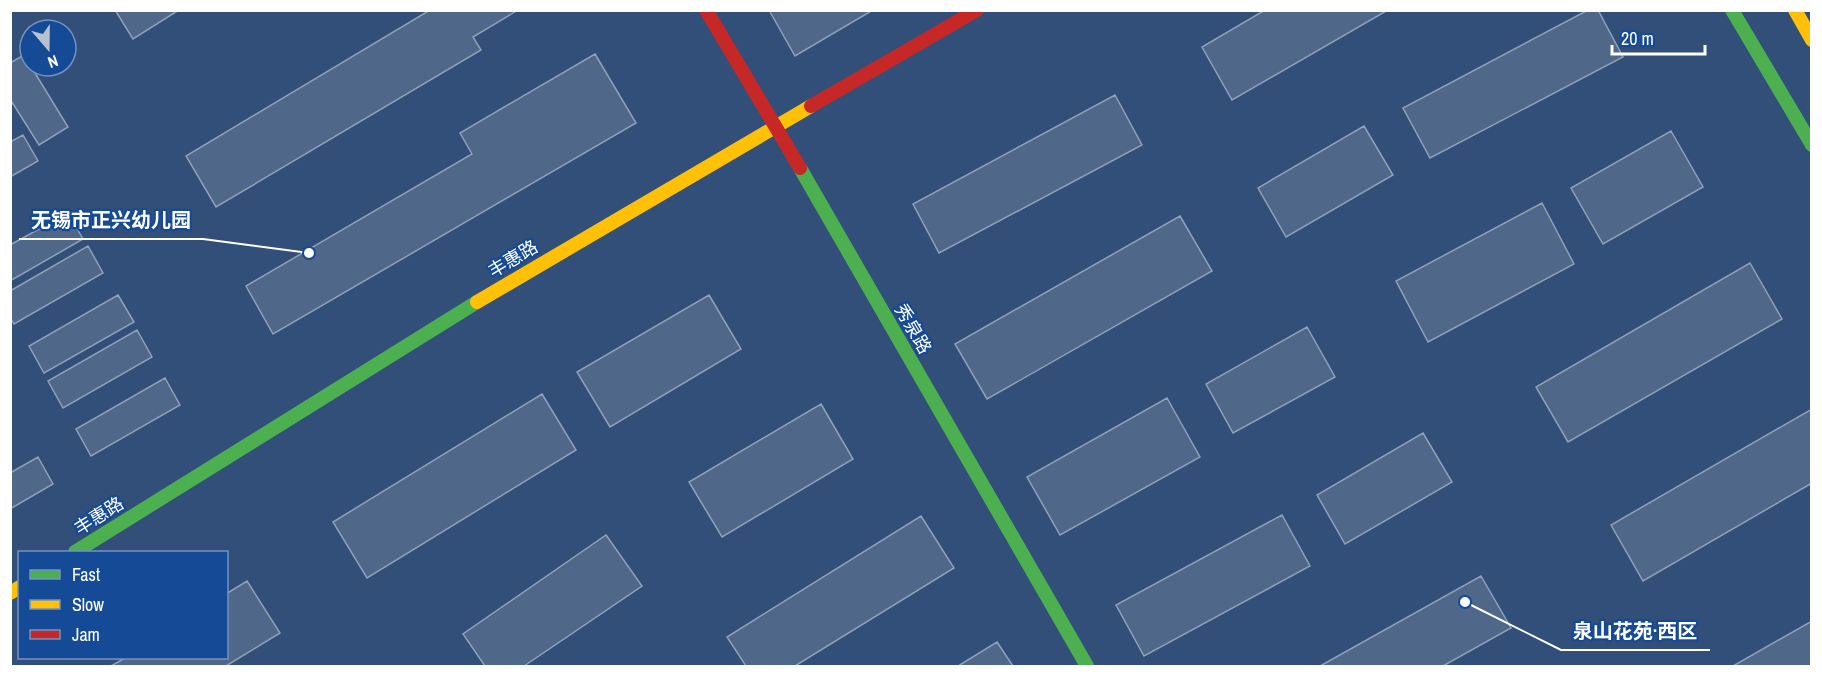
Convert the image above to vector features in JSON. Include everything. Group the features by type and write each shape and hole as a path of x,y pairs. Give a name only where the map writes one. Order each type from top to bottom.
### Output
{"street":[{"name":"秀泉路","path":"706,10 1087,666"},
{"name":"丰惠路","path":"77,551 508,282 977,10"},
{"path":"1732,10 1812,145"},
{"path":"1795,10 1812,40"}],"building":[{"path":"115,10 179,10 133,39"},
{"path":"430,10 518,10 473,37 481,50 216,207 186,156"},
{"path":"769,10 873,10 795,56"},
{"path":"1265,10 1388,10 1232,100 1202,47"},
{"path":"1588,10 1598,10 1623,57 1430,158 1403,108"},
{"path":"595,54 636,123 273,334 246,286 472,154 460,133"},
{"path":"18,58 18,78 38,78 68,127 39,145 10,99 10,63"},
{"path":"1115,95 1142,145 939,253 913,204"},
{"path":"1364,126 1393,175 1286,237 1258,188"},
{"path":"1671,131 1703,187 1603,244 1571,188"},
{"path":"23,135 38,161 10,177 10,142"},
{"path":"1542,203 1574,264 1428,342 1396,281"},
{"path":"68,213 83,239 10,281 10,245"},
{"path":"1180,216 1212,271 987,399 955,344"},
{"path":"88,246 103,273 14,324 10,317 10,291"},
{"path":"1750,263 1782,319 1568,442 1536,387"},
{"path":"118,295 134,322 44,373 29,346"},
{"path":"709,295 741,349 610,427 577,372"},
{"path":"1307,327 1335,377 1233,433 1206,384"},
{"path":"137,330 152,357 63,408 48,381"},
{"path":"165,378 180,405 91,456 76,429"},
{"path":"542,394 576,450 367,578 333,522"},
{"path":"1167,398 1200,457 1060,535 1027,477"},
{"path":"821,404 853,459 722,537 689,482"},
{"path":"1812,409 1812,483 1643,581 1611,525"},
{"path":"1423,433 1452,482 1345,544 1317,495"},
{"path":"38,457 53,484 10,509 10,473"},
{"path":"1282,515 1310,566 1144,656 1116,605"},
{"path":"921,516 954,568 795,666 746,666 727,637"},
{"path":"606,535 642,586 524,666 485,666 463,634"},
{"path":"1481,576 1511,628 1443,666 1320,666"},
{"path":"247,581 280,633 226,666 111,666 123,659 228,659 228,593"},
{"path":"1812,621 1812,666 1733,666"},
{"path":"997,642 1013,666 958,666"}],"traffic: fast":[{"path":"1732,10 1812,145"},
{"path":"800,168 1087,666"},
{"path":"77,551 477,302"}],"traffic: slow":[{"path":"1795,10 1812,40"},
{"path":"477,302 811,106"},
{"path":"10,593 18,588"}],"traffic: jam":[{"path":"706,10 800,168"},
{"path":"811,106 977,10"}],"place":[{"name":"无锡市正兴幼儿园","path":"309,253"},
{"name":"泉山花苑·西区","path":"1465,602"}]}
